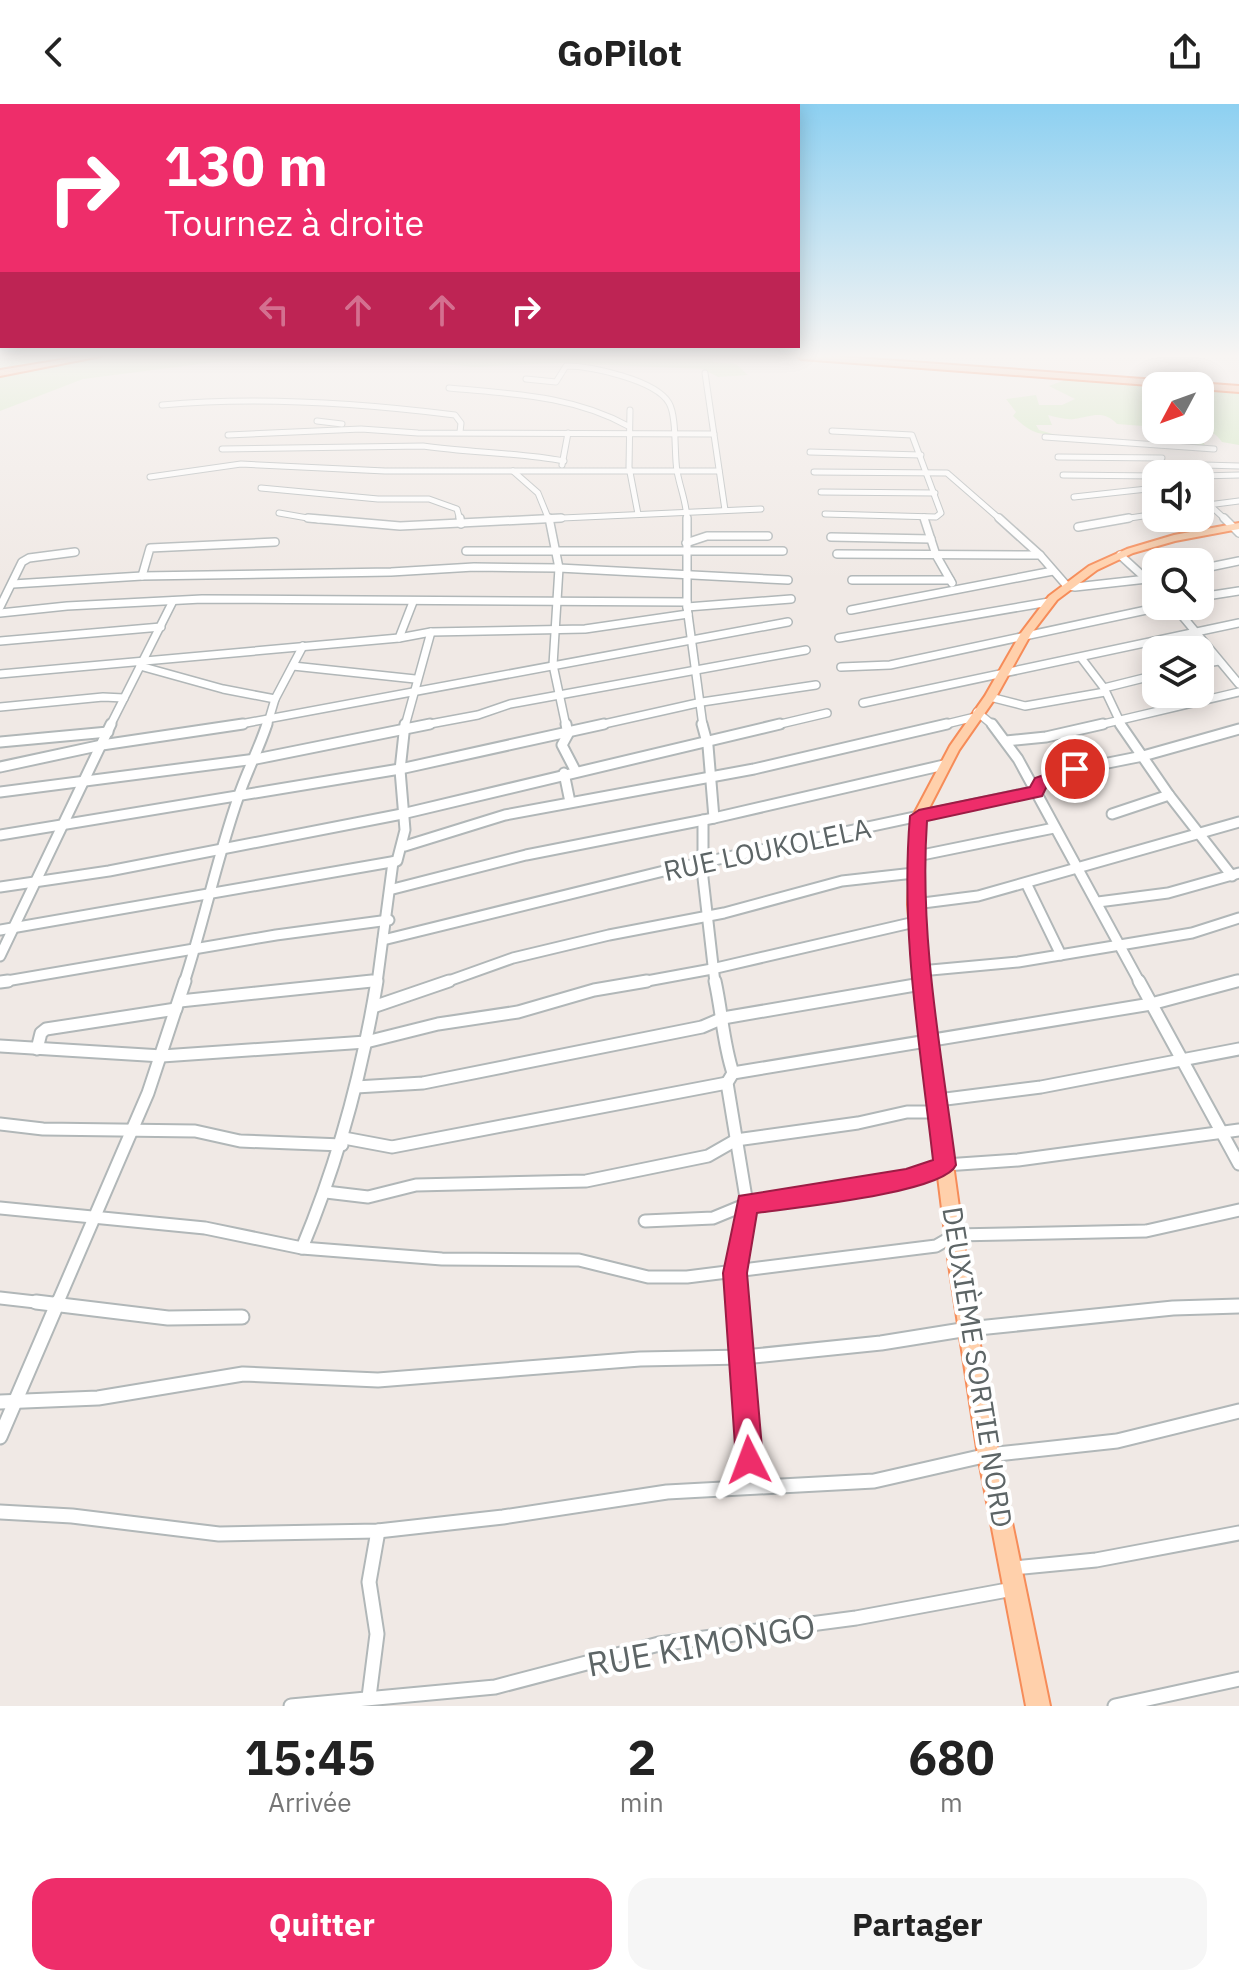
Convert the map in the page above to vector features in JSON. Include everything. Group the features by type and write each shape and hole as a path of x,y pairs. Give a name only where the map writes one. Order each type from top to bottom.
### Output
{"main road":[{"name":"DEUXIÈME SORTIE NORD","path":"1038,1706 1013,1568 988,1455 945,1165 915,922 914,873 919,816 944,765 990,697 1026,633 1049,602 1067,586 1120,555 1155,542 1237,528"}],"street":[{"path":"228,435 322,431"},
{"path":"419,431 613,431"},
{"path":"628,431 638,514"},
{"path":"637,431 714,434"},
{"path":"673,431 677,472 687,513 685,546 690,640 702,702 703,728 709,738 709,819 702,863 712,969 723,1018 736,1140 747,1204 735,1273 744,1357 751,1486"},
{"path":"714,431 725,510"},
{"path":"825,514 936,517 941,513 915,438 907,434 832,431"},
{"path":"559,471 564,461 568,433"},
{"path":"1045,437 1214,449"},
{"path":"222,449 423,446 455,451 529,454 564,461"},
{"path":"1149,446 1164,460"},
{"path":"810,452 921,455"},
{"path":"1058,457 1162,458"},
{"path":"150,477 241,464 385,471 719,471"},
{"path":"1214,465 1239,466"},
{"path":"513,471 538,493 557,550 559,568 553,665 568,734 562,745 575,770"},
{"path":"814,472 927,472 952,476 1040,555 1067,586 1083,588 1142,580"},
{"path":"1063,475 1142,476"},
{"path":"1214,476 1239,475"},
{"path":"261,488 302,488 383,499 436,500 457,509 461,524"},
{"path":"1074,497 1142,490"},
{"path":"821,492 935,493"},
{"path":"1214,504 1239,501"},
{"path":"279,513 375,526 761,509"},
{"path":"1214,509 1237,528"},
{"path":"1078,527 1142,516"},
{"path":"924,517 936,555 958,590"},
{"path":"685,546 707,536 768,536"},
{"path":"831,537 931,539"},
{"path":"142,576 150,548 275,542"},
{"path":"466,551 685,546 783,551"},
{"path":"0,607 22,562 29,558 75,552"},
{"path":"837,554 1040,555"},
{"path":"1120,555 1142,572"},
{"path":"1214,566 1239,561"},
{"path":"13,584 142,576 559,568 788,580"},
{"path":"851,610 1053,571"},
{"path":"852,580 950,580"},
{"path":"1214,595 1239,591"},
{"path":"0,613 50,607 312,597 687,608 791,599"},
{"path":"0,956 60,826 173,601"},
{"path":"399,638 413,602"},
{"path":"839,638 1049,602"},
{"path":"0,674 399,638 431,632 610,626 687,608"},
{"path":"841,667 890,665 1026,633 1142,610"},
{"path":"1185,620 1239,684"},
{"path":"0,767 102,745 267,720 788,622"},
{"path":"863,703 1082,659 1239,623"},
{"path":"0,641 161,627"},
{"path":"0,930 393,862 400,857 405,846 400,769 404,729 415,679 431,632"},
{"path":"0,1437 162,1056 226,849 238,797 256,759 275,699 303,646"},
{"path":"0,792 256,759 478,715 510,704 806,650"},
{"path":"1082,659 1105,690 1118,720 1169,795 1197,834 1236,874 1168,893 1098,902"},
{"path":"1214,662 1219,661"},
{"path":"141,663 223,689 275,699"},
{"path":"293,666 415,679"},
{"path":"990,697 1025,706 1142,679"},
{"path":"0,835 400,769 702,702 816,685"},
{"path":"1006,741 1046,737 1239,692"},
{"path":"0,707 103,697 124,698"},
{"path":"0,887 226,849 402,814 709,738 767,729 827,713"},
{"path":"405,846 505,815 708,777 976,715 990,721 1006,741 1036,791 1239,1164"},
{"name":"RUE LOUKOLELA","path":"383,940 471,922 530,903 702,863 1036,791 1041,782 1068,771 1143,756 1239,729"},
{"path":"0,742 108,732"},
{"path":"393,889 526,855 709,819 944,765"},
{"path":"564,773 570,802"},
{"path":"1112,814 1169,795"},
{"path":"915,904 978,896 1239,822"},
{"path":"917,856 1054,828"},
{"path":"302,1248 343,1142 356,1087 389,920 393,862"},
{"path":"373,1007 513,958 708,916 842,881 914,873"},
{"path":"1026,883 1061,955"},
{"path":"356,1087 405,1087 437,1081 462,1073 702,1027 723,1018 920,978 1117,943 1210,931 1239,918"},
{"path":"0,982 196,948 389,920"},
{"path":"0,1046 162,1056 366,1042 438,1024 518,1012 594,990 712,969 915,922"},
{"path":"37,1049 41,1033 46,1029 178,1005 377,980"},
{"path":"0,1124 43,1129 133,1127 195,1131 240,1141 343,1142 392,1147 730,1078 1151,1004 1239,980"},
{"path":"326,1192 368,1197 416,1185 586,1181 708,1156 736,1140 858,1123 895,1113 1239,1049"},
{"path":"645,1221 713,1218 747,1204 906,1179 933,1172 945,1165 1018,1160 1239,1130"},
{"path":"0,1208 205,1228 302,1248 442,1259 579,1260 612,1271 648,1277 735,1273 936,1246 955,1235 1146,1231 1239,1210"},
{"path":"0,1298 168,1318 242,1317"},
{"path":"0,1402 98,1398 243,1374 378,1380 640,1359 744,1357 881,1343 968,1329 1173,1308 1239,1306"},
{"path":"0,1512 72,1516 219,1534 378,1531 503,1517 667,1492 874,1481 988,1455 1117,1441 1239,1411"},
{"path":"369,1697 377,1634 369,1582 378,1531"},
{"path":"1013,1568 1096,1560 1239,1533"},
{"name":"RUE KIMONGO","path":"291,1706 495,1687 525,1682 659,1644 856,1618 1016,1589"},
{"path":"1115,1706 1239,1679"}],"green space":[{"path":"1032,431 1056,435 1049,435"},
{"path":"1214,431 1239,431 1239,445 1222,442"}],"route":[{"path":"749,1460 744,1357 735,1273 747,1204 839,1187 906,1179 933,1172 945,1165 915,922 914,873 919,816 1036,791 1041,782 1075,769"}]}
